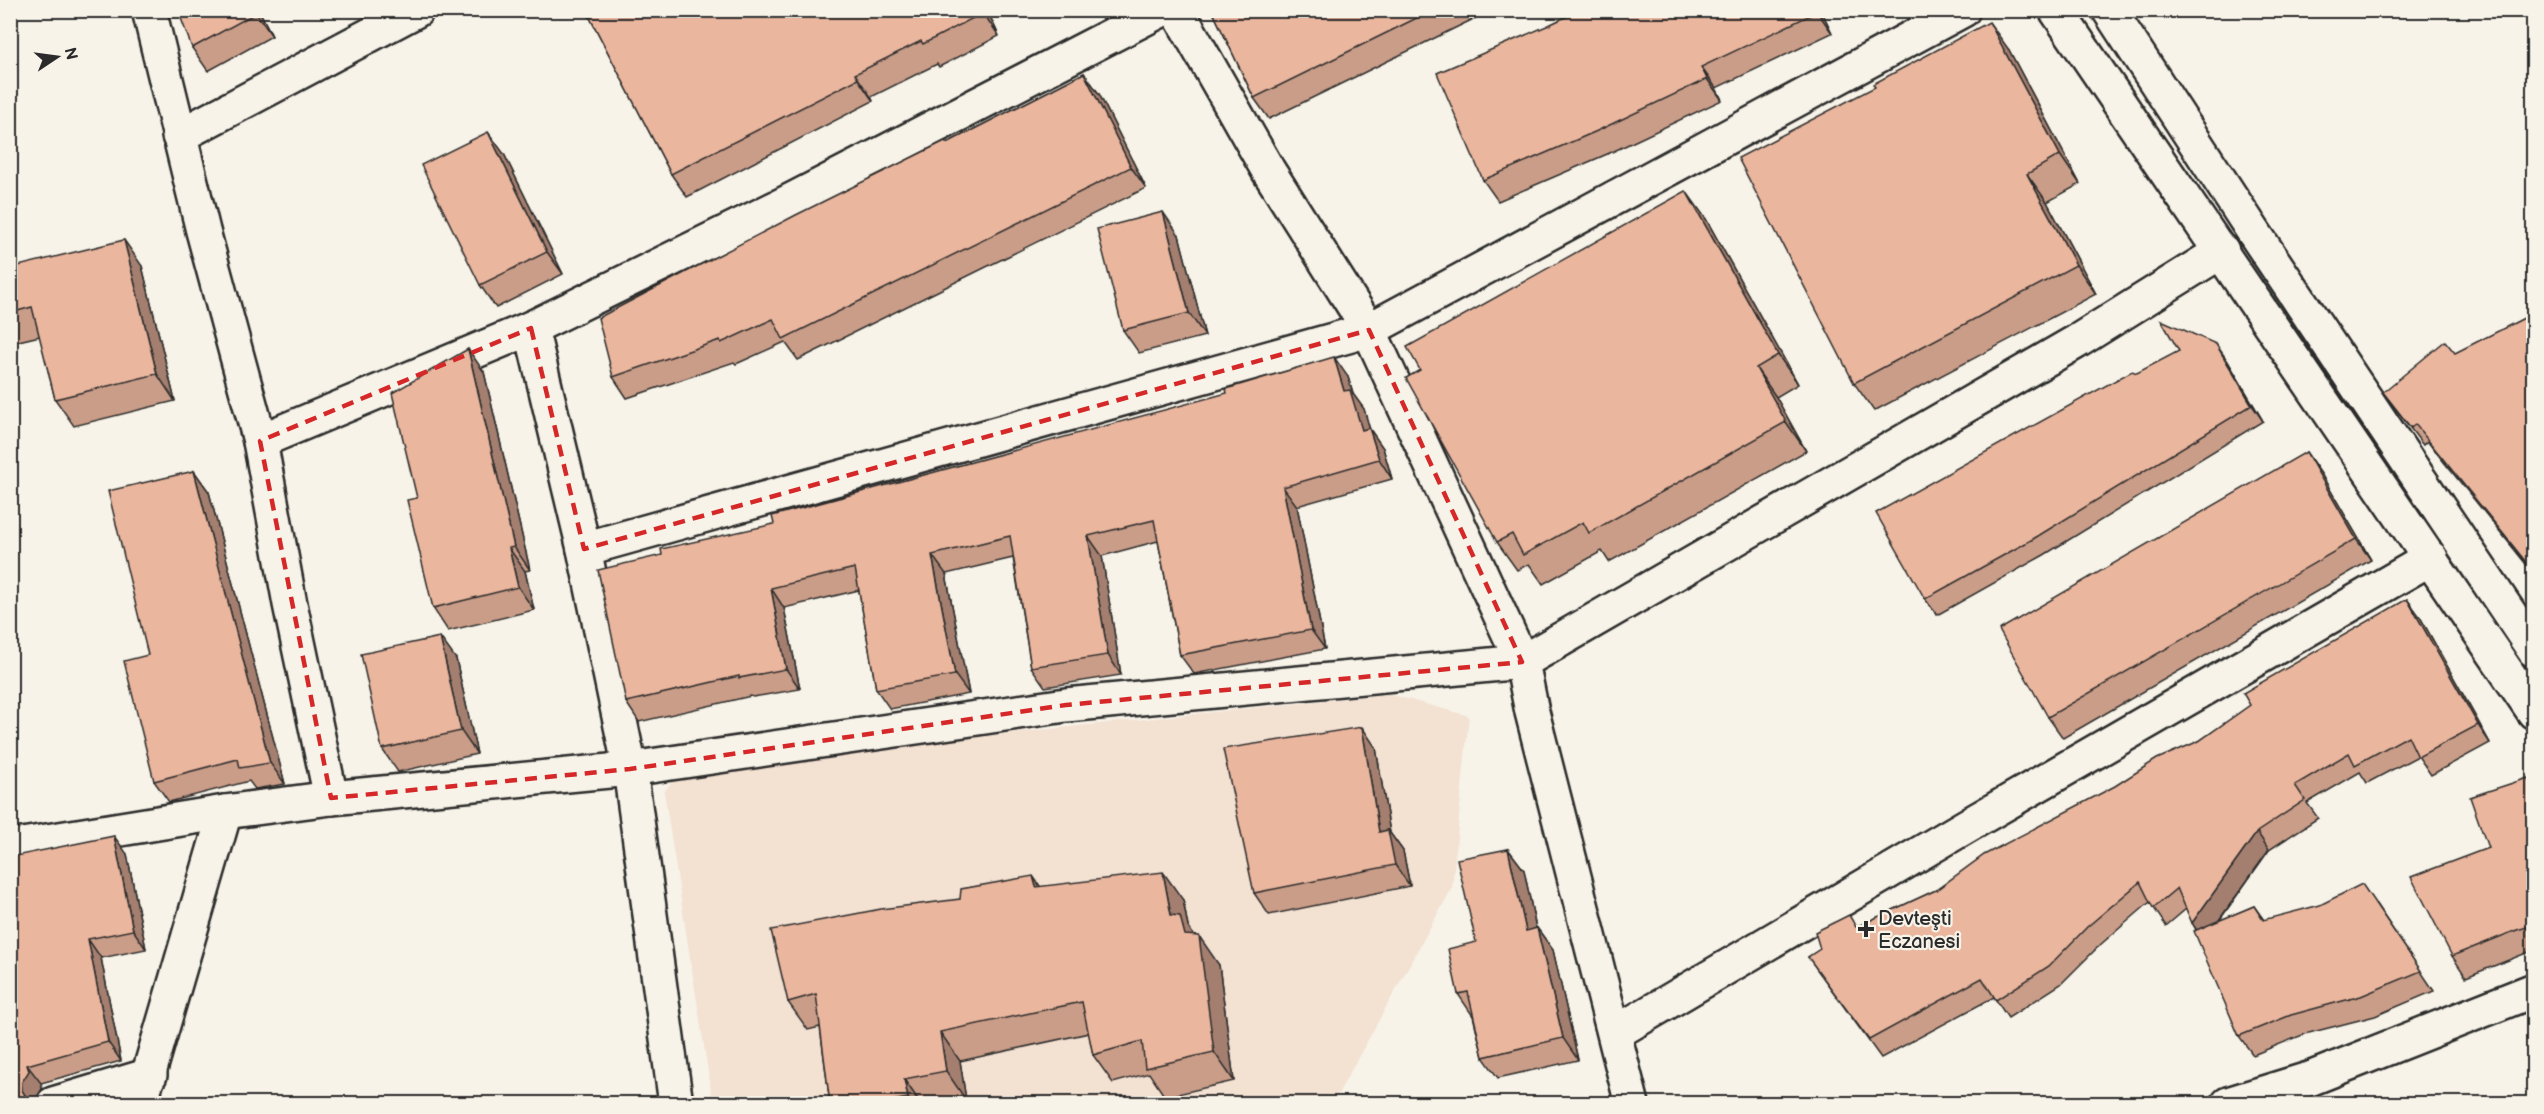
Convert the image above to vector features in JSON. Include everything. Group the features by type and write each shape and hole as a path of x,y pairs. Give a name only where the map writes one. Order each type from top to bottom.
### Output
{"street":[{"path":"149,10 260,441 290,604 331,798"},
{"path":"180,136 417,10"},
{"path":"260,441 531,328 794,199 1161,10"},
{"path":"1177,10 1268,170 1368,330 1522,663 1532,712 1632,1104"},
{"path":"584,549 1368,330 1963,10"},
{"path":"2056,10 2534,712"},
{"path":"2109,10 2253,231 2534,651"},
{"path":"10,848 225,812 331,798 630,769 1066,705 1522,663 2076,342 2222,251"},
{"path":"531,328 584,549 630,769 676,1104"},
{"path":"1615,1033 1980,818 2431,558"},
{"path":"53,1104 145,1089 225,812"},
{"path":"2228,1104 2313,1078 2534,990"}],"highlighted area":[{"path":"531,328 584,549 1369,330 1522,662 1066,705 630,769 331,798 260,441"}],"shaded area":[{"path":"1389,694 1469,716 1452,888 1333,1103 713,1103 664,792 683,767"}],"building":[{"path":"178,10 254,10 256,13 192,48"},
{"path":"586,10 982,10 983,13 923,44 921,41 855,74 858,79 671,174"},
{"path":"1212,10 1433,10 1254,98"},
{"path":"1580,10 1816,10 1817,12 1701,67 1707,79 1597,131 1483,180 1437,73"},
{"path":"1989,22 2060,155 2027,174 2076,265 1854,383 1738,158 1875,87 1873,84"},
{"path":"1084,73 1131,167 783,339 773,319 721,343 720,340 613,377 598,318 796,215 945,141 947,143"},
{"path":"488,132 547,252 480,285 421,165"},
{"path":"1686,191 1778,355 1756,368 1786,422 1589,533 1583,522 1523,555 1512,534 1497,542 1406,378 1420,370 1407,347"},
{"path":"1163,212 1189,313 1123,330 1097,229"},
{"path":"124,240 157,374 55,399 32,307 10,313 10,268"},
{"path":"2534,313 2534,572 2415,424 2411,428 2383,392 2445,341 2455,353"},
{"path":"2161,320 2216,344 2252,405 2033,539 1925,599 1876,513 2132,371 2137,373 2179,351"},
{"path":"468,349 514,547 509,548 518,587 433,608 407,500 417,498 392,393"},
{"path":"1334,357 1344,391 1350,390 1362,430 1369,428 1379,459 1283,487 1311,630 1180,655 1154,520 1088,536 1108,655 1031,667 1010,536 932,555 955,675 876,689 855,568 771,588 786,669 739,678 739,676 626,702 598,570 662,555 661,549 774,524 772,516 1227,393 1226,389"},
{"path":"2306,452 2356,539 2048,717 1999,630"},
{"path":"194,471 270,763 240,768 238,759 154,781 124,661 148,655 108,491"},
{"path":"2407,599 2478,725 2418,757 2408,736 2355,765 2349,753 2295,785 2305,800 2257,832 2192,923 2177,888 2153,908 2140,882 2087,927 2049,966 1996,1000 1982,978 1869,1040 1808,957 1820,949 1815,932 1849,915 1856,927 1936,890 1984,855 2115,786 2157,759 2199,741 2250,705 2243,693"},
{"path":"440,637 461,731 382,749 361,654"},
{"path":"1362,727 1379,832 1388,830 1395,865 1254,893 1223,749"},
{"path":"2528,778 2534,792 2534,925 2452,956 2411,877 2488,848 2470,797"},
{"path":"114,836 133,930 88,939 108,1042 27,1065 29,1071 22,1082 22,1090 27,1099 38,1104 10,1104 10,857"},
{"path":"1508,849 1526,931 1537,928 1563,1038 1483,1057 1468,992 1458,994 1448,949 1476,942 1457,859"},
{"path":"1163,872 1171,915 1180,916 1185,935 1199,936 1214,1052 1145,1068 1142,1041 1093,1055 1082,1002 940,1032 946,1071 904,1079 908,1098 875,1104 830,1104 816,994 788,1002 771,930 881,909 960,899 961,889 1033,876 1036,887"},
{"path":"2362,884 2421,971 2361,996 2291,1015 2239,1036 2194,931 2254,906 2263,920 2320,905"}],"place":[{"name":"Devteşti Eczanesi","path":"1866,929"}]}
